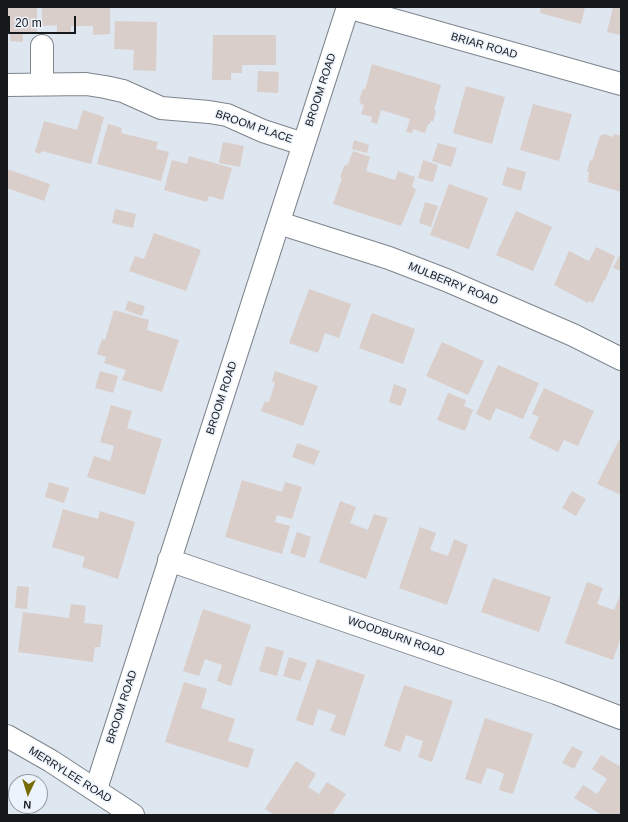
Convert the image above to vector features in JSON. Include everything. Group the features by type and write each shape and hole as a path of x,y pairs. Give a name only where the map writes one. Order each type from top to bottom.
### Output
{"street":[{"name":"BRIAR ROAD","path":"347,7 621,84"},
{"name":"BROOM ROAD","path":"96,789 168,560 279,223 347,7"},
{"path":"42,46 42,84"},
{"name":"BROOM PLACE","path":"7,85 86,84 106,87 123,91 161,108 227,115 262,131 303,144"},
{"name":"MULBERRY ROAD","path":"279,223 389,258 446,280 574,335 621,359"},
{"name":"WOODBURN ROAD","path":"168,560 556,692 621,718"},
{"name":"MERRYLEE ROAD","path":"7,736 96,789 133,815"}],"building":[{"path":"7,7 37,7 37,33 23,32 23,42 10,41 10,33 7,33"},
{"path":"42,7 110,7 110,34 93,35 93,26 71,26 71,34 57,34 57,25 42,26"},
{"path":"541,7 585,7 581,24 540,13"},
{"path":"613,7 621,7 621,35 607,32"},
{"path":"115,21 157,22 156,71 133,70 134,50 114,49"},
{"path":"213,35 276,35 276,65 242,65 242,73 231,73 231,80 212,80"},
{"path":"372,64 441,85 434,110 436,111 433,122 430,121 425,133 413,129 412,133 406,132 410,119 381,110 377,124 371,122 372,117 361,114 364,105 360,104 361,101 359,100 363,89 365,90"},
{"path":"258,71 279,72 278,93 257,92"},
{"path":"466,86 505,97 492,144 453,133"},
{"path":"533,104 572,114 559,161 520,150"},
{"path":"83,110 104,117 91,164 42,151 40,154 35,152 44,121 77,130"},
{"path":"108,124 122,128 121,133 158,142 156,149 169,152 161,181 97,164"},
{"path":"604,134 613,137 614,134 621,136 621,192 588,182 589,172 587,172 590,160 592,161 600,136"},
{"path":"354,140 369,145 367,153 352,149"},
{"path":"223,142 244,146 240,167 219,163"},
{"path":"438,143 457,148 451,167 432,161"},
{"path":"353,151 370,157 366,171 395,180 398,171 415,177 412,186 416,190 401,226 333,204 342,178 340,177 344,166 348,164"},
{"path":"189,156 232,168 223,200 209,196 207,202 164,190 172,160 187,164"},
{"path":"423,160 438,165 433,182 418,178"},
{"path":"507,167 526,172 521,191 502,185"},
{"path":"7,169 50,184 44,201 7,188"},
{"path":"449,184 488,198 469,249 430,235"},
{"path":"425,202 438,206 431,227 419,223"},
{"path":"115,209 136,214 133,228 112,223"},
{"path":"516,211 552,227 533,271 496,255"},
{"path":"154,233 201,250 186,291 129,271 135,256 144,259"},
{"path":"596,247 615,256 605,281 604,280 593,303 589,301 588,303 554,285 569,251 589,261"},
{"path":"621,252 621,271 613,268"},
{"path":"309,289 351,304 339,338 325,333 318,353 289,343"},
{"path":"128,301 145,306 142,316 125,310"},
{"path":"114,310 149,320 147,330 179,340 162,392 122,380 126,370 104,363 106,357 97,354 102,339 105,340"},
{"path":"372,313 415,329 403,364 359,348"},
{"path":"442,342 484,361 468,395 426,376"},
{"path":"498,365 539,383 523,419 496,408 490,421 476,414"},
{"path":"100,371 118,376 113,393 95,388"},
{"path":"275,371 318,386 303,426 261,411 265,401 269,402 275,383 272,381"},
{"path":"394,384 407,389 401,406 389,402"},
{"path":"544,388 594,411 578,446 564,440 558,452 529,438 539,417 532,414"},
{"path":"448,393 466,400 464,406 473,410 465,431 437,420"},
{"path":"111,405 132,411 127,428 162,439 145,495 87,477 94,456 110,461 114,446 100,442"},
{"path":"621,436 621,495 597,484"},
{"path":"297,443 320,451 314,465 292,457"},
{"path":"242,480 282,492 285,482 302,487 292,519 277,515 275,522 290,526 282,554 225,537"},
{"path":"49,482 69,488 64,503 45,497"},
{"path":"572,491 586,499 576,516 562,508"},
{"path":"340,501 356,507 350,523 368,530 374,514 388,518 366,579 319,562"},
{"path":"63,509 98,519 100,511 135,522 118,579 82,567 85,557 52,547"},
{"path":"420,527 436,533 430,550 448,556 454,539 468,545 447,605 399,588"},
{"path":"297,532 311,537 305,558 290,553"},
{"path":"493,578 551,597 539,632 481,612"},
{"path":"587,582 603,588 597,604 614,610 621,593 621,637 613,660 565,643"},
{"path":"17,586 29,587 27,609 15,608"},
{"path":"71,604 86,606 84,623 103,625 100,647 95,647 93,662 18,652 23,612 69,618"},
{"path":"203,609 251,625 231,686 217,681 222,665 205,659 199,676 183,671"},
{"path":"266,646 284,651 277,676 259,671"},
{"path":"289,657 307,663 300,681 283,676"},
{"path":"317,659 365,675 345,736 330,731 336,715 318,709 313,726 296,720"},
{"path":"184,682 207,689 201,708 235,719 228,741 254,749 248,768 165,742"},
{"path":"404,685 453,701 432,762 418,757 423,741 406,735 400,752 384,746"},
{"path":"485,718 533,734 513,794 499,790 504,774 495,770 487,768 481,784 465,779"},
{"path":"572,746 583,752 574,769 562,763"},
{"path":"601,755 621,767 621,815 602,815 574,798 583,785 597,794 607,779 592,769"},
{"path":"296,761 316,774 308,787 319,794 327,782 346,794 332,815 274,815 265,809"}]}
